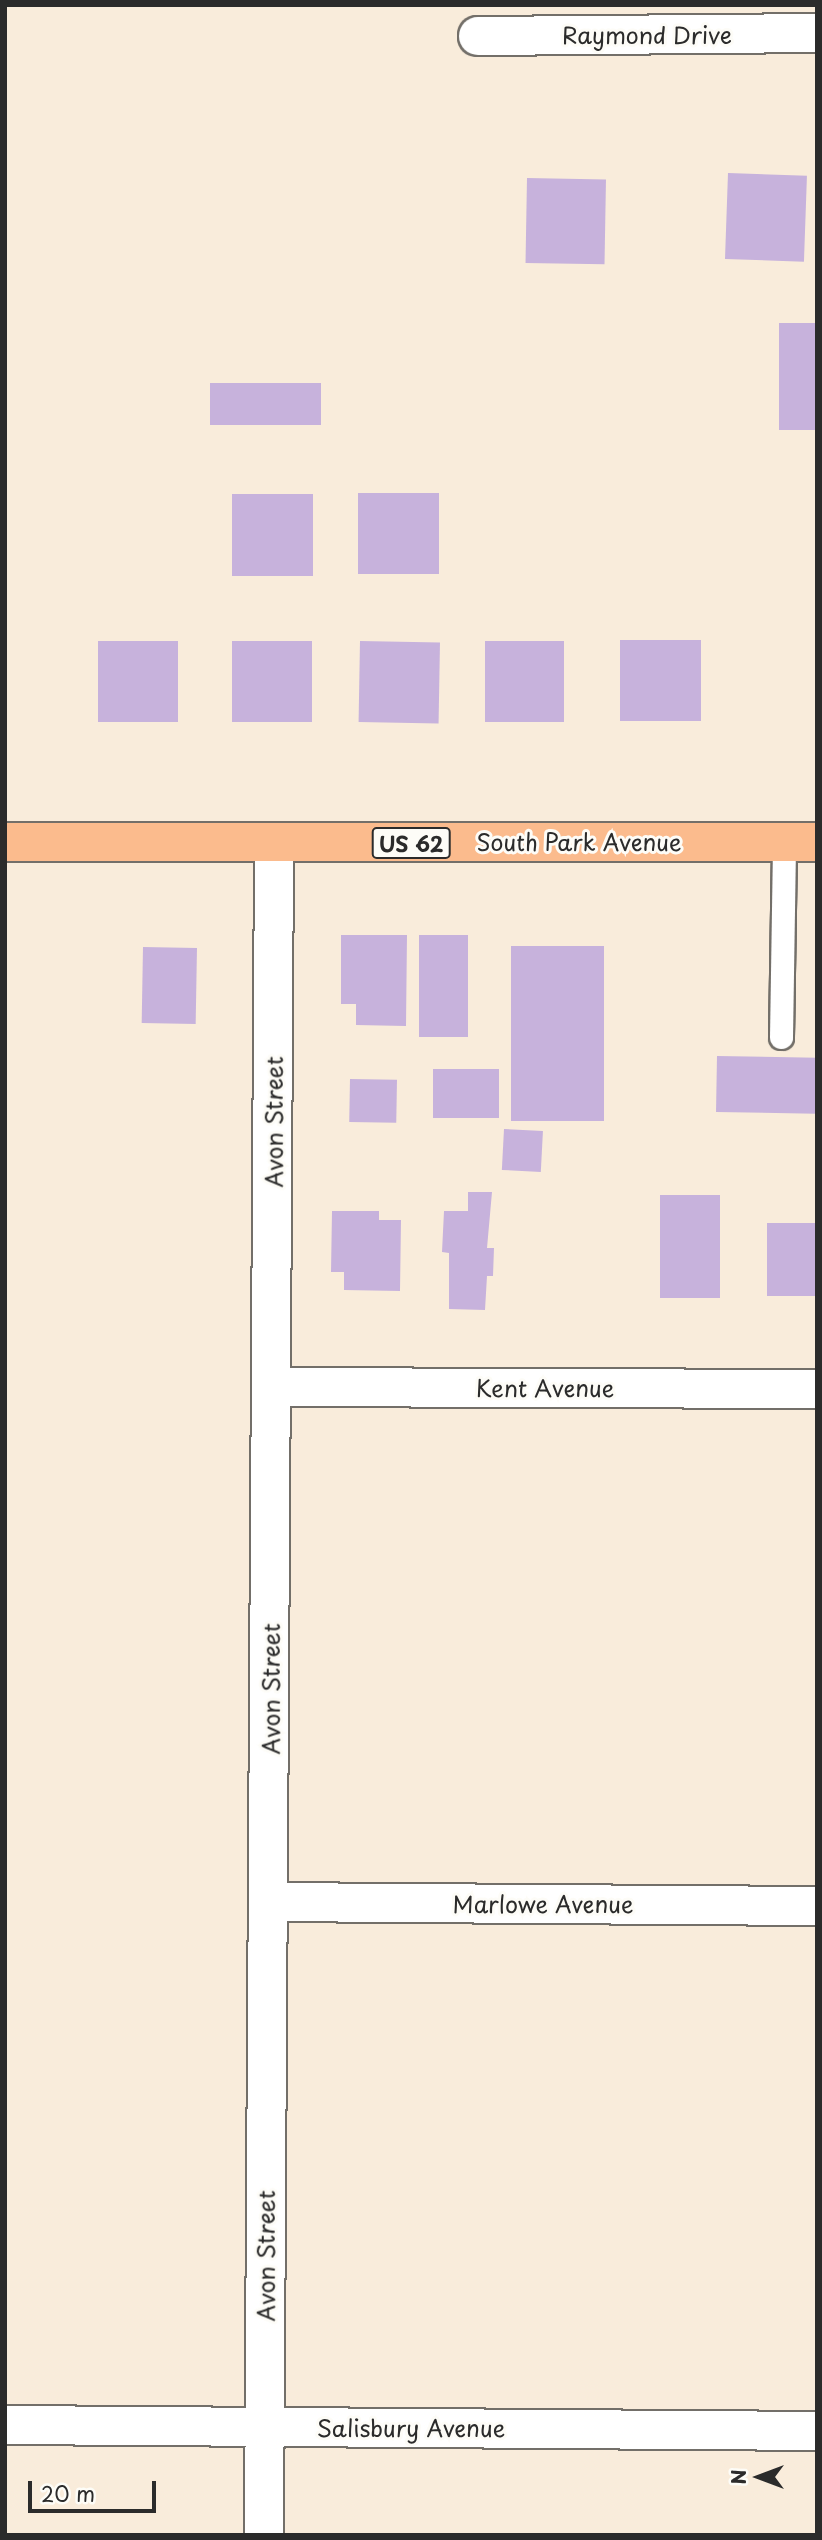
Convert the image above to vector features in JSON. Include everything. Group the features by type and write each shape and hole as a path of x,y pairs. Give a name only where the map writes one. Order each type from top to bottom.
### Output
{"main road":[{"name":"South Park Avenue","path":"5,842 800,842"}],"street":[{"name":"Raymond Drive","path":"478,36 817,33"},
{"name":"Avon Street","path":"264,2535 273,1387 274,843"},
{"name":"Kent Avenue","path":"273,1387 817,1389"},
{"name":"Marlowe Avenue","path":"269,1902 817,1906"},
{"name":"Salisbury Avenue","path":"5,2425 817,2431"}],"lane":[{"path":"780,1037 800,842"}],"building":[{"path":"728,173 807,176 804,262 725,259"},
{"path":"527,178 606,179 605,264 526,263"},
{"path":"779,323 817,323 817,430 779,430"},
{"path":"210,383 321,383 321,425 210,425"},
{"path":"358,493 439,493 439,574 358,574"},
{"path":"232,494 313,494 313,576 232,576"},
{"path":"620,640 701,640 701,721 620,721"},
{"path":"98,641 178,641 178,722 98,722"},
{"path":"232,641 312,641 312,722 232,722"},
{"path":"360,641 440,642 439,723 359,722"},
{"path":"485,641 564,641 564,722 485,722"},
{"path":"341,935 407,935 406,1026 356,1025 356,1004 341,1004"},
{"path":"419,935 468,935 468,1037 419,1037"},
{"path":"511,946 604,946 604,1121 511,1121"},
{"path":"143,947 197,948 196,1024 142,1023"},
{"path":"717,1056 817,1058 816,1114 716,1112"},
{"path":"433,1069 499,1069 499,1118 433,1118"},
{"path":"350,1079 397,1080 396,1123 349,1122"},
{"path":"504,1129 543,1131 541,1172 502,1170"},
{"path":"468,1192 492,1192 487,1248 494,1248 493,1276 487,1276 485,1310 449,1309 449,1253 442,1252 444,1211 468,1211"},
{"path":"660,1195 720,1195 720,1298 660,1298"},
{"path":"332,1211 379,1211 379,1220 401,1220 400,1291 344,1290 344,1272 331,1272"},
{"path":"767,1223 817,1223 817,1296 767,1296"}]}
